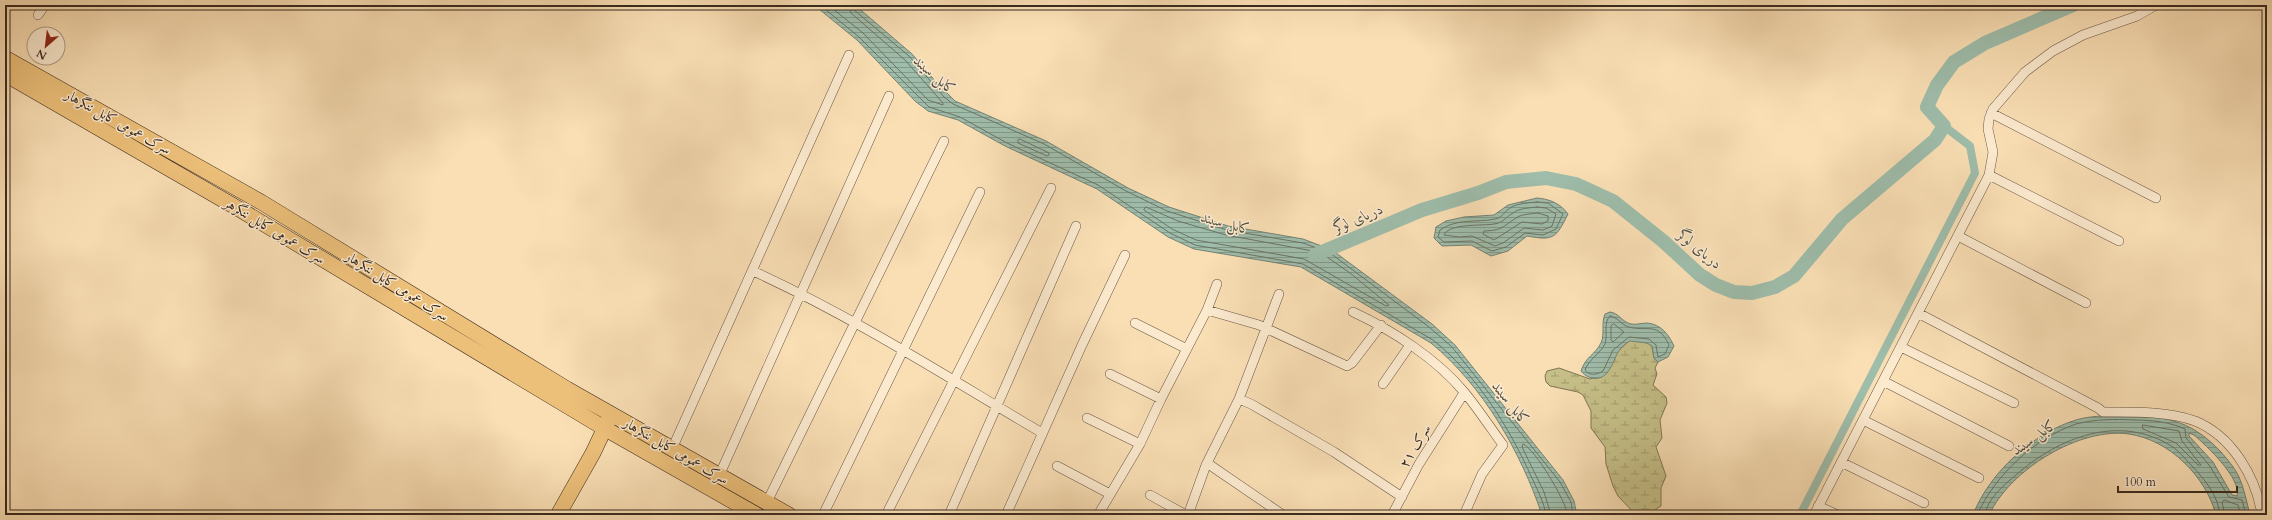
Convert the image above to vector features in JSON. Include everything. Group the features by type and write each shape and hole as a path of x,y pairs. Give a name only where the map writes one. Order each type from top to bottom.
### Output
{"highway":[{"name":"سرک عمومی کابل ننگرهار","path":"5,58 261,202 612,415 789,515"},
{"name":"سرک عمومی کابل ننگرهر","path":"5,74 239,209 604,428"},
{"path":"558,515 593,453 604,428 612,415"},
{"name":"سرک عمومی کابل ننگرهار","path":"604,428 757,515"}],"street":[{"path":"38,15 45,5"},
{"path":"1814,515 1989,175 1993,152 1988,129 1991,113 2025,72 2053,51 2083,35 2123,22 2156,5"},
{"path":"672,449 849,55"},
{"path":"719,476 800,292 889,96"},
{"path":"1991,113 2156,198"},
{"path":"767,502 944,141"},
{"path":"1989,175 2119,241"},
{"path":"886,515 1051,188"},
{"path":"823,515 902,348 980,192"},
{"path":"949,515 998,407 1076,226"},
{"path":"1958,236 2086,303"},
{"path":"1006,515 1042,433 1125,255"},
{"path":"753,271 800,292 902,348 1042,433"},
{"path":"1098,515 1140,444 1160,399 1207,310 1217,284"},
{"path":"1150,495 1187,515 1207,463 1239,399 1279,294"},
{"path":"1207,310 1265,328 1347,366 1352,363 1381,325"},
{"path":"1353,312 1381,325 1410,345 1449,376 1464,393 1503,445 1482,474 1464,515"},
{"path":"1918,313 2103,412 2139,412 2172,416 2195,422 2220,436 2242,460 2260,501 2262,515"},
{"path":"1135,323 1187,349"},
{"path":"1382,384 1410,345"},
{"path":"1901,347 2014,403"},
{"path":"1110,374 1160,399"},
{"path":"1883,380 2009,446"},
{"name":"سرک ۲۱","path":"1392,515 1419,464 1464,393"},
{"path":"1239,399 1251,404 1334,452 1402,497"},
{"path":"1086,418 1140,444"},
{"path":"1863,420 1979,478"},
{"path":"1841,462 1924,503"},
{"path":"1207,463 1283,515"},
{"path":"1057,466 1110,494"},
{"path":"1818,506 1838,515"}],"green space":[{"path":"1630,340 1648,343 1652,346 1654,358 1658,362 1655,368 1657,374 1653,385 1666,397 1667,403 1660,420 1662,438 1656,447 1666,476 1661,488 1661,506 1656,509 1654,515 1636,515 1618,496 1606,464 1605,447 1591,428 1591,411 1583,395 1578,392 1550,386 1546,382 1545,376 1547,371 1559,368 1590,379 1606,374 1616,353"}],"water":[{"path":"814,5 855,5 912,54 955,101 1046,141 1128,188 1169,207 1228,226 1303,239 1332,250 1432,324 1455,345 1563,480 1574,501 1577,515 1542,515 1523,468 1498,422 1467,379 1450,360 1431,343 1301,267 1194,249 1168,237 1097,189 1005,146 958,120 928,111 915,101 857,40"},
{"path":"1537,198 1554,202 1568,214 1557,233 1549,238 1527,236 1508,251 1491,256 1471,245 1442,246 1434,238 1436,227 1446,221 1464,217 1494,215 1508,205"},
{"path":"1610,312 1616,314 1628,323 1652,324 1664,331 1674,346 1668,357 1658,362 1654,358 1652,346 1647,343 1630,341 1618,352 1606,374 1599,378 1586,376 1581,371 1588,359 1601,343 1604,317 1605,314"},
{"path":"2118,415 2162,418 2174,421 2198,432 2221,452 2235,470 2242,486 2250,515 2216,515 2204,487 2195,474 2172,452 2144,438 2129,434 2109,434 2089,437 2048,455 2029,468 2013,482 1999,498 1989,515 1973,515 1980,499 2001,470 2014,457 2044,434 2076,420 2091,417","holes":["2189,433 2194,435 2214,454 2229,472 2237,489 2237,496 2232,495 2213,462 2189,436"]}],"waterway":[{"name":"دریای لوگر","path":"1315,255 1422,210 1478,193 1506,182 1546,178 1576,184 1613,201 1663,241 1700,275 1716,285 1734,292 1752,293 1775,287 1794,276 1842,219 1935,140 1944,126 1927,107 1937,85 1954,62 1985,43 2073,5"},
{"path":"1800,515 1975,173 1970,146 1944,126"}],"water label":[{"name":"کابل سيند","path":"935,75"},
{"name":"کابل سيند","path":"1226,223"},
{"name":"کابل سيند","path":"1511,403"},
{"name":"کابل سيند","path":"2034,437"}]}
